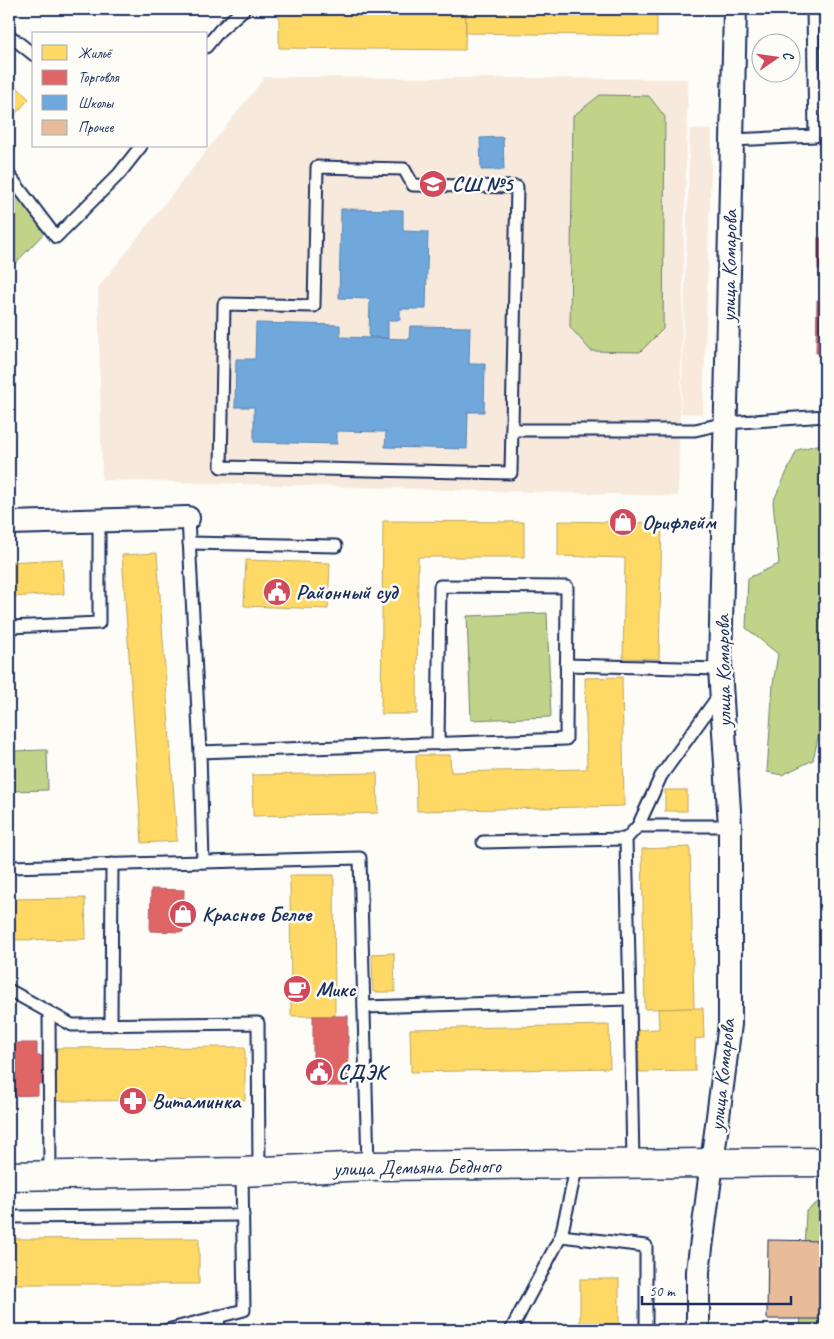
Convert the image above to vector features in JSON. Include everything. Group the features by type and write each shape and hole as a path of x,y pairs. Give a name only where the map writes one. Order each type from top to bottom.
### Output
{"street":[{"name":"улица Комарова","path":"698,1330 698,1272 730,1024 730,826 720,669 735,9"},
{"path":"9,523 99,522 188,518"},
{"name":"улица Демьяна Бедного","path":"9,1176 251,1171 368,1166 825,1162"}],"lane":[{"path":"208,45 220,30 244,9"},
{"path":"732,140 820,136 813,9"},
{"path":"9,35 32,53"},
{"path":"9,175 56,237 119,174 139,148"},
{"path":"317,167 404,169 413,185 517,187 512,430 511,473 221,467 224,304 314,306 317,167"},
{"path":"512,430 695,430 726,423 825,416"},
{"path":"188,518 200,752 203,862"},
{"path":"9,628 99,623 99,522"},
{"path":"189,543 336,546"},
{"path":"200,752 438,744 566,739 566,587 440,586 438,744"},
{"path":"566,665 720,669"},
{"path":"633,1163 626,839 638,826 661,776 722,692"},
{"path":"638,826 730,826"},
{"path":"483,842 626,839"},
{"path":"9,867 360,858 368,1166"},
{"path":"111,1025 112,864"},
{"path":"9,990 72,1026 258,1023 251,1171 243,1215 244,1310 167,1330"},
{"path":"364,1007 630,998"},
{"path":"49,1012 50,1175"},
{"path":"511,1330 561,1236 577,1165"},
{"path":"9,1216 243,1215"},
{"path":"561,1236 646,1246 646,1330"},
{"path":"218,1316 219,1330"}],"shaded area":[{"name":"СШ №5","path":"265,77 688,79 678,496 102,480 98,288"},
{"path":"690,129 712,130 703,414 681,413"}],"green space":[{"path":"600,95 649,96 665,117 663,329 640,352 591,351 570,327 573,116"},
{"path":"11,188 46,231 9,270 9,190"},
{"path":"825,443 825,715 823,716 813,760 782,775 767,772 773,684 778,654 746,628 748,578 779,564 773,502 797,450"},
{"path":"547,613 551,717 471,720 467,616"},
{"path":"47,750 48,790 9,791 9,751"},
{"path":"825,1197 825,1330 800,1330 806,1211"}],"building: Жильё":[{"path":"279,9 466,11 465,50 279,48"},
{"path":"466,9 657,9 657,36 466,33"},
{"path":"9,79 29,99 9,121"},
{"path":"383,521 524,522 524,557 418,557 417,714 381,714"},
{"path":"558,521 662,523 659,659 623,658 625,558 558,556"},
{"path":"157,553 177,841 142,843 122,555"},
{"path":"62,559 64,594 9,597 9,562"},
{"path":"246,560 330,563 328,609 244,606"},
{"path":"622,677 624,806 417,811 416,755 450,755 451,772 587,769 585,678"},
{"path":"377,773 378,813 253,816 252,775"},
{"path":"665,790 687,790 687,811 665,811"},
{"path":"690,847 694,1008 645,1009 642,849"},
{"path":"290,875 334,875 335,1016 291,1016"},
{"path":"85,898 86,939 9,940 9,899"},
{"path":"394,953 395,992 373,992 372,954"},
{"path":"703,1008 704,1038 695,1039 695,1071 639,1072 638,1030 659,1029 658,1009"},
{"path":"609,1025 610,1068 411,1072 410,1029"},
{"path":"245,1047 245,1100 55,1101 55,1048"},
{"path":"199,1238 199,1284 9,1284 9,1239"},
{"path":"580,1279 619,1279 619,1330 580,1330"}],"building: Торговля":[{"path":"820,154 825,155 825,204 819,204"},
{"path":"818,238 825,238 825,269 818,269"},
{"path":"817,300 825,301 825,353 816,353"},
{"path":"151,889 184,890 183,932 150,931"},
{"path":"313,1016 348,1016 348,1086 313,1086"},
{"path":"9,1043 37,1043 37,1056 45,1056 45,1084 38,1084 38,1095 9,1096"}],"building: Школы":[{"path":"503,137 504,170 481,170 480,138"},
{"name":"СШ №5","path":"341,209 403,210 403,231 428,232 426,309 400,309 400,320 388,320 388,338 369,337 370,299 339,298"},
{"path":"256,323 340,325 340,337 409,339 410,326 470,327 469,364 485,364 484,412 468,412 467,449 385,447 386,432 337,431 337,444 254,442 254,407 235,407 236,359 255,359"}],"building: Прочее":[{"path":"768,1240 825,1241 825,1319 767,1319"}],"place":[{"name":"СШ №5","path":"433,184"},
{"name":"Орифлейм","path":"623,522"},
{"name":"Районный суд","path":"277,592"},
{"name":"Красное Белое","path":"183,914"},
{"name":"Микс","path":"297,989"},
{"name":"СДЭК","path":"319,1072"},
{"name":"Витаминка","path":"133,1101"}]}
